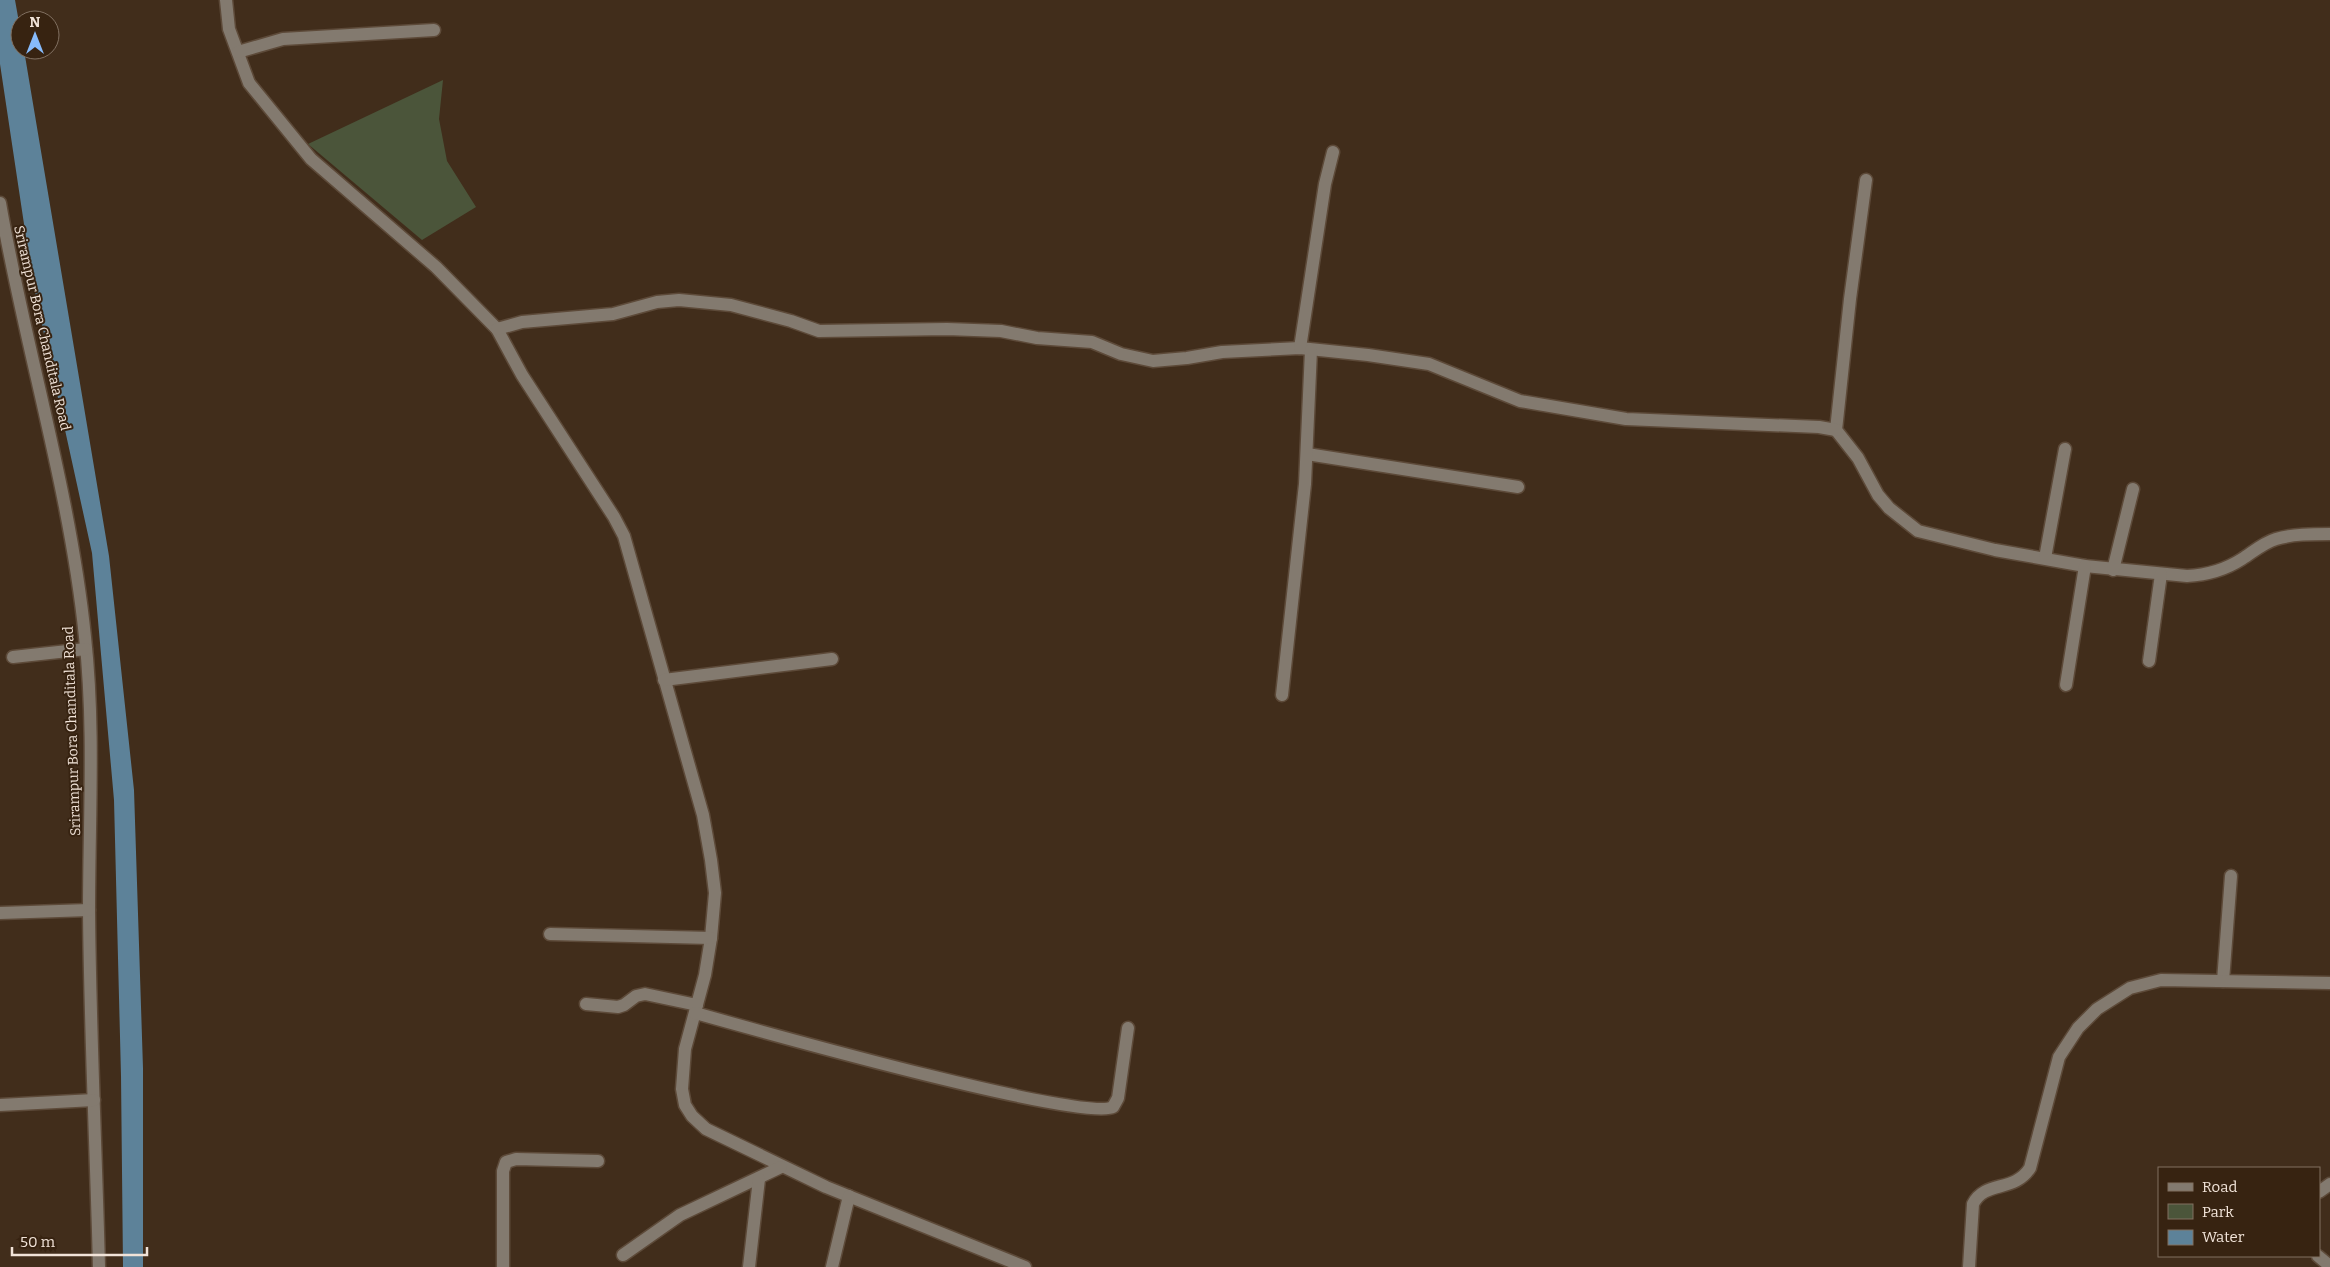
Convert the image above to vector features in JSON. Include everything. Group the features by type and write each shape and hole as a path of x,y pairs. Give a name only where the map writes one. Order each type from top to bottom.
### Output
{"street":[{"path":"226,0 229,29 249,83 312,159 436,267 497,329 522,376 614,517 624,536 703,815 716,893 711,938 686,1049 682,1089 686,1105 692,1116 706,1130 781,1167 1025,1267"},
{"path":"238,52 283,39 434,30"},
{"path":"1282,695 1307,454 1305,349 1325,184 1333,152"},
{"path":"1836,430 1850,299 1866,180"},
{"name":"Srirampur Bora Chanditala Road","path":"0,203 12,272 54,448 72,538 86,649 90,763 89,910 99,1267"},
{"path":"497,329 522,322 613,314 656,302 678,300 731,305 791,321 819,331 946,329 1001,331 1037,338 1092,342 1121,354 1153,361 1222,352 1305,349 1368,355 1429,364 1520,401 1626,420 1818,427 1836,430 1858,458 1878,495 1889,508 1918,531 1995,550 2113,570 2202,575 2230,567 2258,547 2275,539 2301,535 2330,534"},
{"path":"2045,558 2065,450"},
{"path":"1307,454 1518,487"},
{"path":"2113,570 2133,489"},
{"path":"2066,685 2085,566"},
{"path":"2149,661 2161,574"},
{"path":"13,656 86,649"},
{"path":"664,680 832,659"},
{"path":"2223,981 2231,876"},
{"path":"0,913 89,910"},
{"path":"550,934 711,938"},
{"path":"1969,1267 1973,1204 1976,1198 1984,1191 2024,1177 2030,1168 2059,1057 2078,1028 2098,1009 2130,988 2161,980 2330,983"},
{"path":"586,1004 618,1007 636,996 645,994 1032,1099 1100,1109 1113,1107 1118,1098 1128,1028"},
{"path":"0,1105 94,1100"},
{"path":"502,1267 503,1171 506,1162 516,1160 598,1161"},
{"path":"623,1255 680,1215 781,1167"},
{"path":"749,1267 759,1179"},
{"path":"832,1267 849,1196"},
{"path":"2319,1257 2330,1266"}],"green space":[{"path":"443,80 439,119 447,161 476,207 422,240 308,144"}],"water":[{"path":"0,0 15,0 17,10 10,10 10,60 26,60 109,556 134,790 143,1068 143,1267 123,1267 121,1076 114,800 92,553 33,284 0,64"}]}
